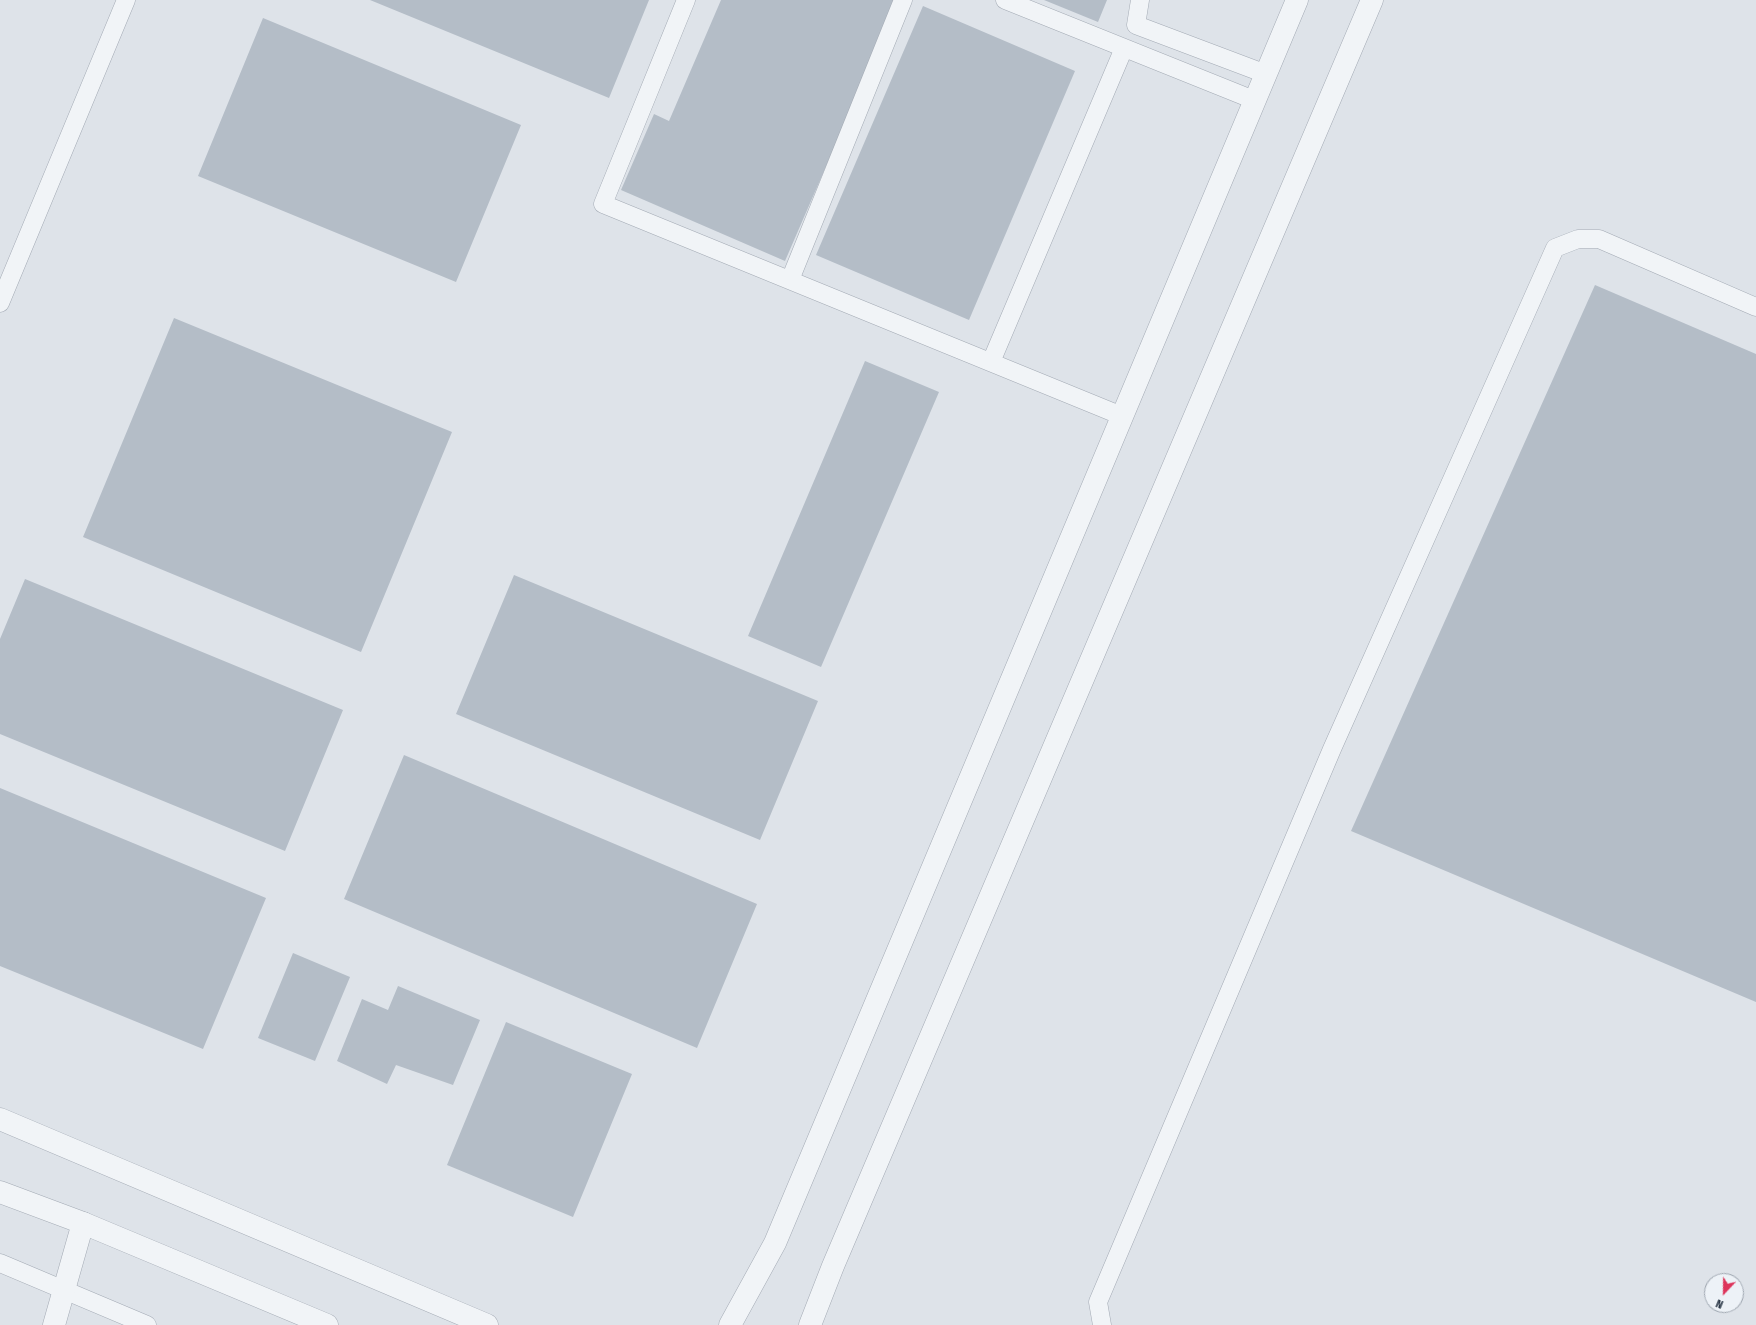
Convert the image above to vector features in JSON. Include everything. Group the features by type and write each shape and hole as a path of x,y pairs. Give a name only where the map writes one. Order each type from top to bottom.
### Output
{"street":[{"path":"730,1325 776,1243 1297,0"},
{"path":"810,1325 833,1266 1372,0"},
{"path":"0,1119 487,1325"},
{"path":"0,1192 83,1223 327,1325"},
{"path":"54,1325 83,1223"}],"lane":[{"path":"0,303 126,0"},
{"path":"686,0 603,204 1122,416"},
{"path":"790,280 903,0"},
{"path":"1005,0 1254,100"},
{"path":"1140,0 1136,25 1266,74"},
{"path":"992,362 1124,48"},
{"path":"1102,1325 1098,1302 1332,749 1555,248 1578,239 1599,239 1756,307"},
{"path":"0,1264 147,1325"}],"building":[{"path":"370,0 649,0 609,98"},
{"path":"721,0 898,0 785,261 621,190 654,114 669,121"},
{"path":"1044,0 1107,0 1098,22"},
{"path":"923,6 1075,71 969,320 816,255"},
{"path":"263,18 521,125 456,282 198,176"},
{"path":"1595,285 1756,354 1756,1002 1351,831"},
{"path":"174,318 452,432 361,652 83,537"},
{"path":"865,361 939,392 821,667 748,636"},
{"path":"514,575 818,701 760,840 456,714"},
{"path":"25,579 343,710 285,851 0,734 0,639"},
{"path":"404,755 757,904 697,1048 344,899"},
{"path":"0,788 266,898 203,1049 0,966"},
{"path":"293,953 350,977 315,1061 258,1038"},
{"path":"398,986 480,1020 453,1085 396,1065 387,1084 337,1061 362,999 388,1010"},
{"path":"506,1022 632,1074 573,1217 447,1165"}]}
